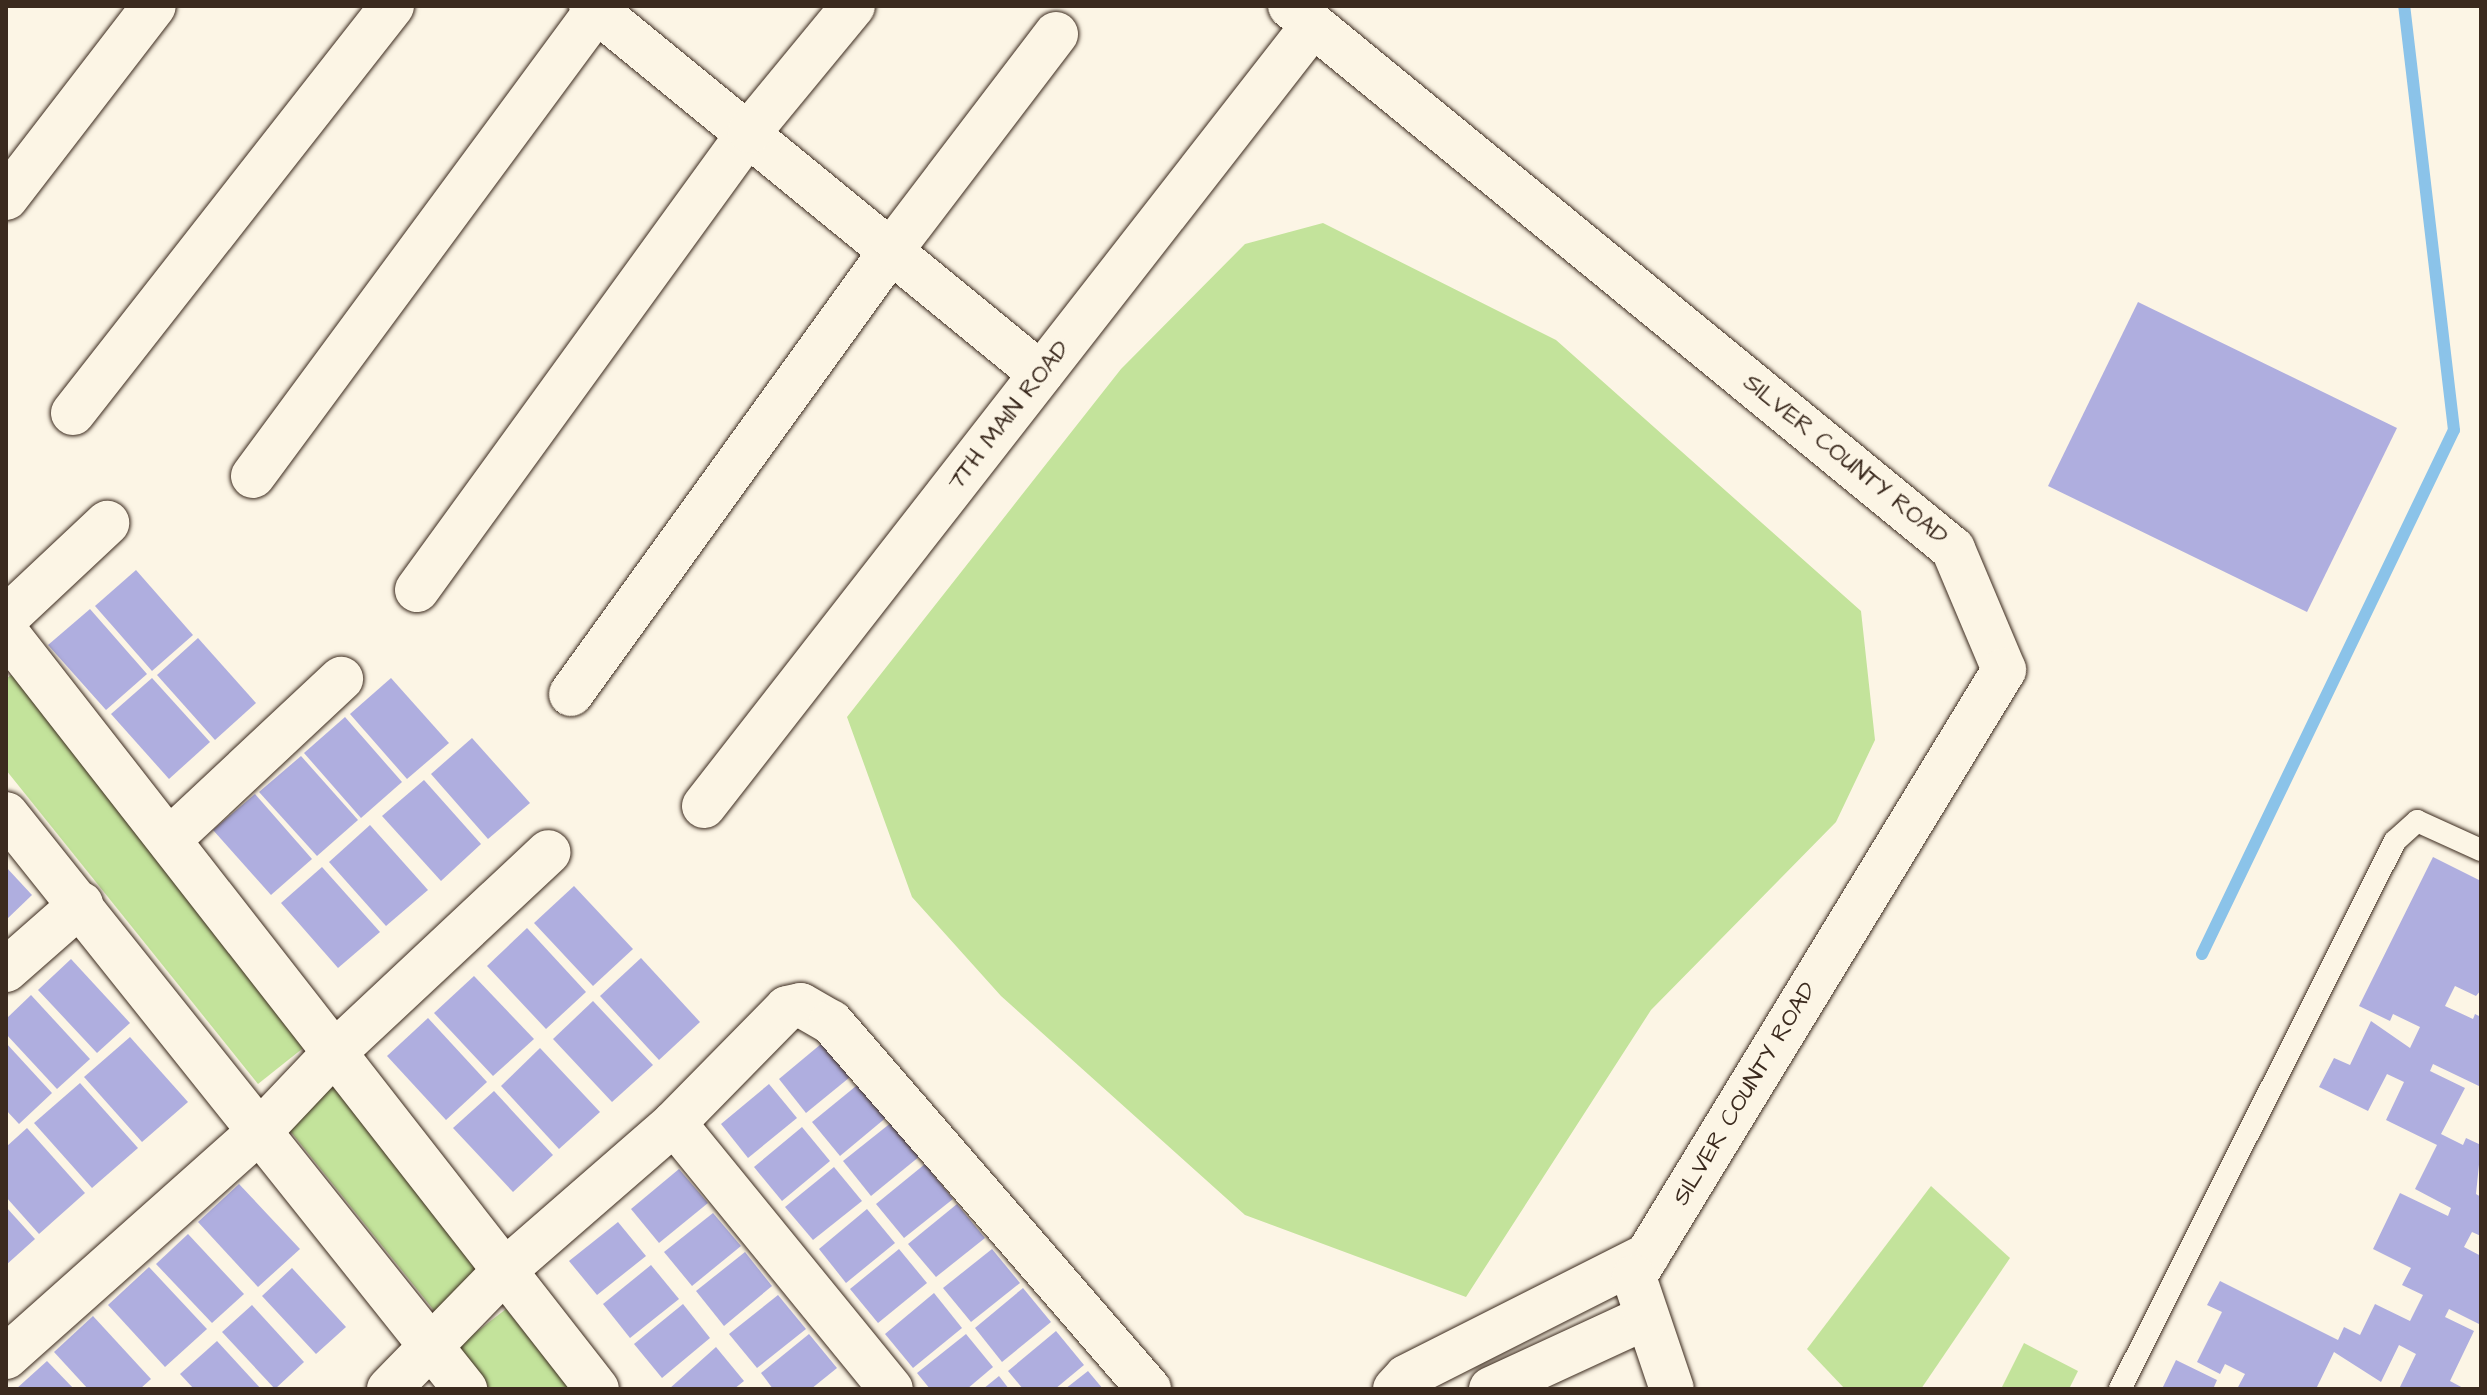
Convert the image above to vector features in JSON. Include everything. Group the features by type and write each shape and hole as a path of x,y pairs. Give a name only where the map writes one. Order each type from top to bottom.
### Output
{"street":[{"path":"6,198 154,6"},
{"path":"73,413 392,6"},
{"path":"417,590 750,131 853,6"},
{"path":"253,476 594,8 893,248 1041,374"},
{"name":"7TH MAIN ROAD","path":"704,806 1041,374 1302,16"},
{"name":"SILVER COUNTY ROAD","path":"1302,16 1953,549 2004,670 1634,1277 1645,1318 1672,1389"},
{"path":"571,694 893,248 1056,34"},
{"path":"6,618 107,523"},
{"path":"6,632 171,838 597,1389"},
{"path":"171,838 341,679"},
{"path":"6,814 81,904 465,1389"},
{"path":"6,1357 261,1130 336,1051 549,852"},
{"path":"6,970 81,904"},
{"path":"389,1389 433,1348 504,1271 674,1123 787,1008 801,1005 817,1011 1149,1389"},
{"path":"674,1123 891,1389"},
{"path":"1395,1389 1406,1377 1648,1255"},
{"path":"1491,1389 1645,1318"}],"lane":[{"path":"2120,1389 2395,841 2417,821 2481,850"}],"green space":[{"path":"1323,223 1556,340 1861,611 1875,740 1836,822 1651,1010 1466,1297 1245,1215 1001,996 912,897 847,717 1121,369 1245,244"},
{"path":"16,671 312,1041 258,1084 6,770 6,679"},
{"path":"333,1083 486,1273 436,1313 283,1122"},
{"path":"1931,1186 2010,1258 1921,1389 1845,1389 1807,1349"},
{"path":"506,1309 570,1389 490,1389 457,1347"},
{"path":"2024,1343 2078,1371 2069,1389 2001,1389"}],"building":[{"path":"2138,302 2397,428 2307,612 2048,486"},
{"path":"136,570 193,635 152,671 95,606"},
{"path":"90,609 147,674 106,710 48,645"},
{"path":"198,638 256,703 215,740 157,675"},
{"path":"152,678 210,742 169,779 111,714"},
{"path":"391,678 449,743 407,779 350,714"},
{"path":"345,717 402,782 361,818 304,753"},
{"path":"472,738 530,803 488,839 431,774"},
{"path":"301,756 358,820 317,856 259,792"},
{"path":"424,780 481,844 441,881 382,816"},
{"path":"255,794 312,859 271,895 213,830"},
{"path":"370,825 428,890 386,926 329,862"},
{"path":"2433,857 2481,881 2481,990 2476,996 2455,986 2445,1006 2473,1019 2475,1014 2481,1017 2481,1087 2433,1064 2430,1071 2465,1088 2441,1134 2463,1145 2466,1138 2481,1145 2476,1194 2481,1197 2481,1236 2472,1232 2464,1247 2481,1256 2481,1325 2449,1309 2445,1317 2474,1331 2450,1381 2465,1389 2399,1389 2416,1354 2399,1345 2381,1382 2334,1352 2316,1389 2237,1389 2245,1374 2225,1364 2220,1374 2197,1362 2222,1312 2207,1305 2220,1281 2338,1340 2344,1327 2360,1335 2375,1304 2410,1321 2423,1295 2402,1285 2411,1268 2373,1249 2400,1193 2448,1216 2451,1208 2415,1189 2437,1145 2386,1120 2404,1082 2387,1074 2368,1111 2319,1087 2334,1058 2350,1065 2371,1021 2410,1048 2420,1027 2393,1014 2390,1021 2359,1006"},
{"path":"6,867 32,895 6,920"},
{"path":"322,867 380,932 338,968 281,903"},
{"path":"574,886 633,949 593,986 534,923"},
{"path":"527,928 586,992 546,1029 487,966"},
{"path":"641,958 700,1022 659,1060 600,996"},
{"path":"71,959 130,1023 97,1053 38,990"},
{"path":"474,976 534,1039 493,1076 434,1013"},
{"path":"31,995 90,1059 57,1089 6,1034 6,1019"},
{"path":"593,1001 653,1065 612,1102 553,1039"},
{"path":"428,1018 487,1082 446,1120 387,1056"},
{"path":"130,1037 188,1102 142,1142 84,1077"},
{"path":"827,1039 855,1073 806,1113 779,1079"},
{"path":"6,1043 52,1093 19,1124 6,1110"},
{"path":"540,1048 600,1112 559,1149 501,1086"},
{"path":"861,1082 888,1116 840,1156 812,1122"},
{"path":"80,1083 138,1148 92,1188 34,1123"},
{"path":"769,1084 797,1118 748,1158 721,1124"},
{"path":"494,1091 553,1155 513,1192 453,1128"},
{"path":"892,1122 920,1156 871,1196 843,1161"},
{"path":"802,1127 830,1161 782,1201 754,1167"},
{"path":"27,1128 85,1193 39,1234 6,1197 6,1147"},
{"path":"925,1164 953,1199 904,1238 876,1204"},
{"path":"834,1167 862,1201 813,1240 785,1207"},
{"path":"679,1169 708,1203 659,1243 631,1209"},
{"path":"239,1184 300,1249 258,1287 198,1222"},
{"path":"957,1204 985,1238 936,1277 908,1244"},
{"path":"6,1207 35,1239 6,1265"},
{"path":"867,1209 895,1243 846,1283 819,1249"},
{"path":"713,1213 741,1246 692,1286 664,1252"},
{"path":"618,1222 646,1256 597,1295 569,1261"},
{"path":"188,1234 244,1294 212,1323 156,1264"},
{"path":"899,1249 927,1283 878,1323 850,1289"},
{"path":"992,1249 1020,1283 971,1322 943,1288"},
{"path":"745,1252 772,1286 724,1326 696,1291"},
{"path":"651,1265 679,1299 630,1338 603,1304"},
{"path":"149,1267 207,1329 165,1367 108,1305"},
{"path":"292,1268 346,1327 316,1354 262,1296"},
{"path":"1023,1288 1051,1322 1002,1362 975,1328"},
{"path":"934,1293 962,1328 913,1368 885,1334"},
{"path":"778,1295 806,1329 757,1368 729,1334"},
{"path":"683,1304 710,1338 662,1378 634,1344"},
{"path":"252,1305 304,1362 275,1389 222,1332"},
{"path":"93,1316 151,1379 140,1389 88,1389 54,1352"},
{"path":"1056,1331 1084,1365 1055,1389 1023,1389 1008,1371"},
{"path":"809,1334 837,1368 811,1389 773,1389 761,1373"},
{"path":"966,1334 993,1367 967,1389 930,1389 917,1373"},
{"path":"217,1341 261,1389 194,1389 180,1374"},
{"path":"716,1347 744,1381 734,1389 669,1389"},
{"path":"2176,1360 2217,1380 2214,1387 2218,1389 2162,1389"},
{"path":"47,1361 74,1389 16,1389"},
{"path":"1088,1371 1103,1389 1065,1389"},
{"path":"999,1376 1009,1389 983,1389"}],"waterway":[{"path":"2202,954 2454,430 2404,6"}]}
